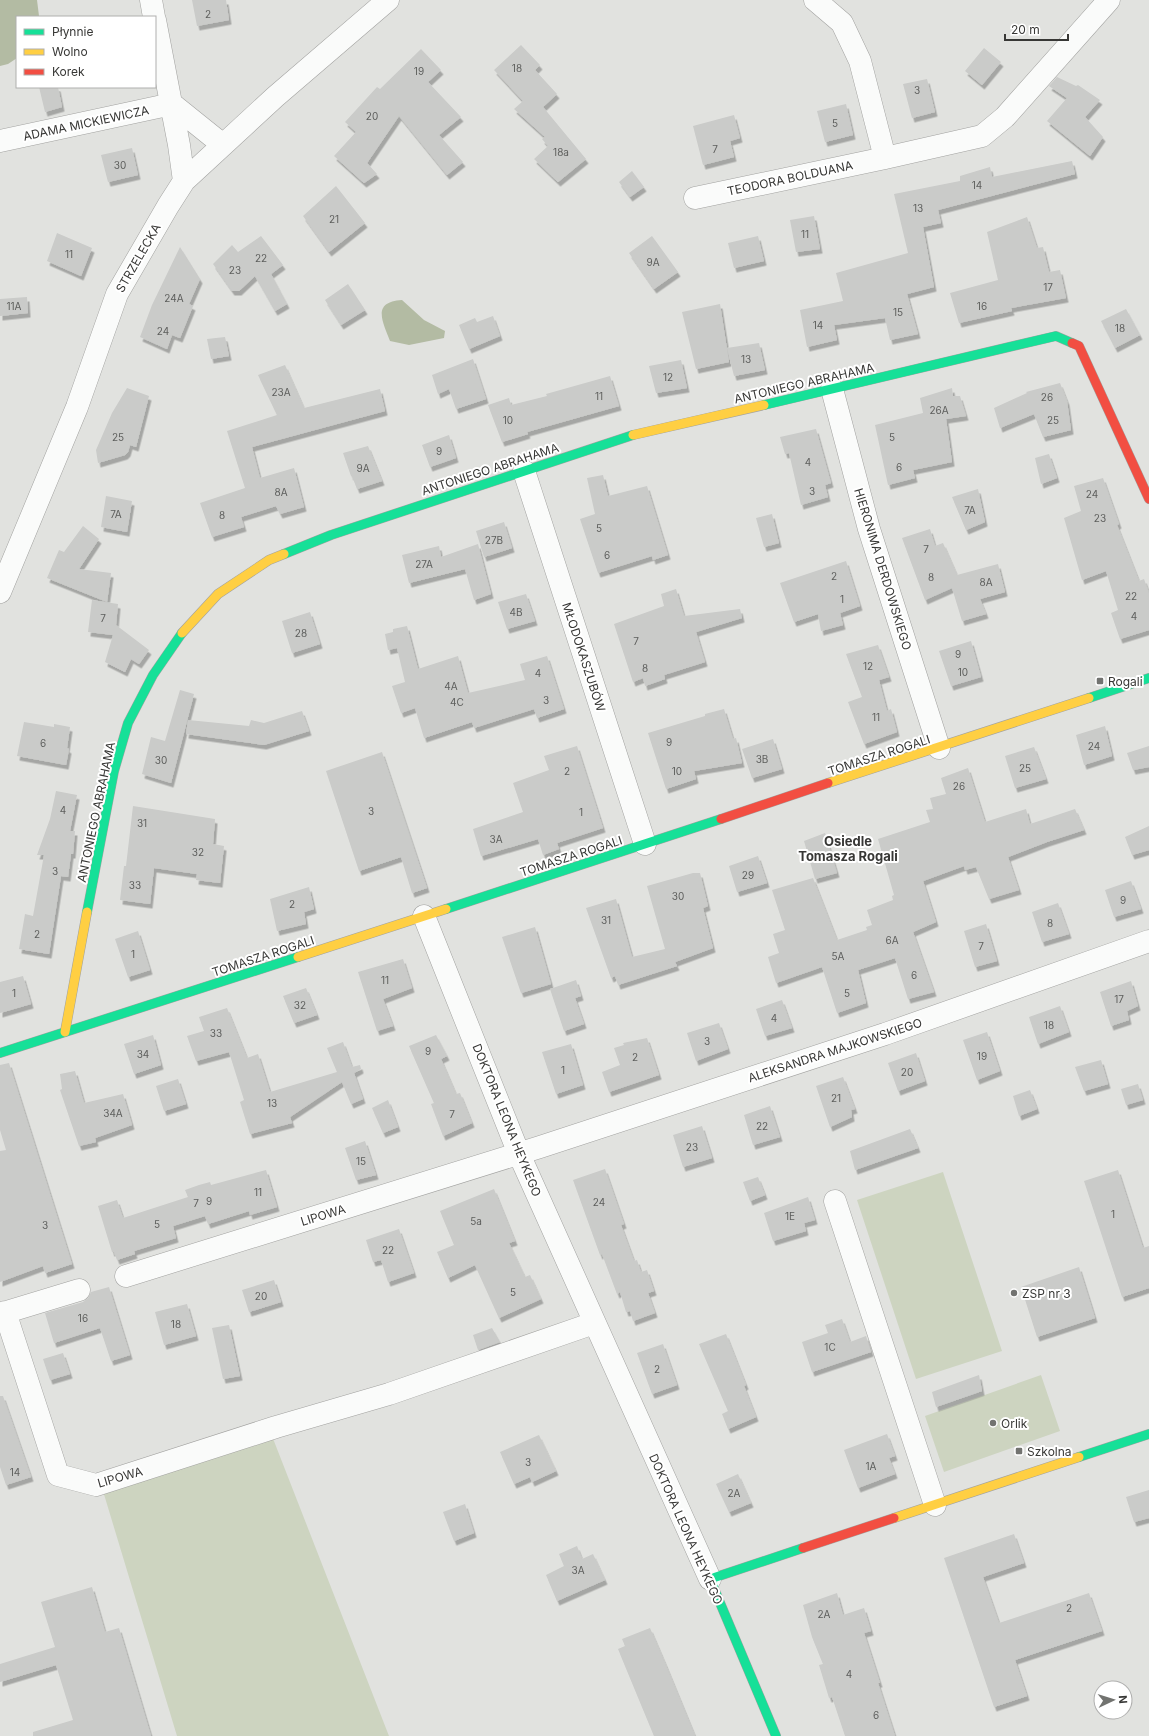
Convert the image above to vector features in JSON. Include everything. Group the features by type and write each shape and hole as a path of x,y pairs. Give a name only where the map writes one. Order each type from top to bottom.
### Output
{"street":[{"path":"151,0 154,16"},
{"name":"STRZELECKA","path":"0,592 77,407 117,294 163,213 184,181 275,97 388,0"},
{"path":"815,0 842,23 860,61 885,158"},
{"name":"TEODORA BOLDUANA","path":"695,198 982,136 1005,117 1109,0"},
{"path":"156,25 172,104 184,181"},
{"path":"172,104 224,145"},
{"name":"ADAMA MICKIEWICZA","path":"0,141 172,104"},
{"name":"ANTONIEGO ABRAHAMA","path":"65,1032 114,771 128,723 153,675 180,634 218,594 269,560 331,535 630,436 1056,336 1079,346 1149,499"},
{"name":"HIERONIMA DERDOWSKIEGO","path":"832,389 868,529 938,748"},
{"name":"MŁODOKASZUBÓW","path":"524,471 644,844"},
{"name":"TOMASZA ROGALI","path":"0,1053 424,916 1149,678"},
{"name":"DOKTORA LEONA HEYKEGO","path":"424,916 519,1154 710,1579 776,1736"},
{"name":"ALEKSANDRA MAJKOWSKIEGO","path":"519,1154 885,1034 1149,941"},
{"name":"LIPOWA","path":"126,1276 519,1154"},
{"path":"835,1201 935,1505"},
{"name":"LIPOWA","path":"79,1290 3,1313 58,1475 96,1485 276,1427 389,1394 594,1323"},
{"path":"710,1579 1149,1434"}],"shaded area":[{"path":"0,0 37,0 39,16 16,16 16,59 8,64 0,66"},
{"path":"402,300 424,320 445,331 444,338 409,345 390,341 383,320 383,309 386,305 392,302"},
{"path":"943,1172 1002,1351 916,1379 857,1200"},
{"name":"Orlik","path":"1041,1375 1060,1431 944,1472 925,1416"},
{"path":"272,1436 389,1736 177,1736 103,1491"}],"building":[{"path":"192,0 226,0 229,20 197,26"},
{"path":"521,45 540,65 535,70 557,94 543,107 586,159 558,182 534,159 548,146 542,139 545,137 514,109 523,101 494,70"},
{"path":"984,48 1001,62 982,85 965,71"},
{"path":"421,49 441,70 428,82 461,117 439,135 463,162 447,175 399,116 367,163 377,174 364,183 334,156 356,132 345,122 377,87 380,89"},
{"path":"1057,77 1076,86 1078,85 1100,100 1085,117 1103,137 1090,156 1047,121 1067,98 1049,86"},
{"path":"927,79 935,112 912,118 903,84"},
{"path":"39,88 58,88 62,107 45,112"},
{"path":"846,104 853,135 825,142 817,111"},
{"path":"734,115 740,138 730,141 734,157 703,165 693,126"},
{"path":"132,148 138,175 108,182 101,155"},
{"path":"1072,161 1075,174 938,210 941,223 923,227 934,287 907,294 918,334 890,340 885,318 834,325 837,340 807,347 800,310 843,301 836,273 908,253 894,194 960,181 960,176 990,167 992,177"},
{"path":"632,171 644,187 630,197 619,182"},
{"path":"336,186 365,223 329,252 303,216"},
{"path":"814,216 820,249 796,252 790,220"},
{"path":"1027,217 1037,248 1043,247 1049,272 1060,270 1066,298 1011,308 1012,311 959,323 950,293 998,280 987,232"},
{"path":"57,233 92,248 81,276 47,261"},
{"path":"261,236 283,265 271,274 287,304 275,311 255,276 239,291 232,291 213,264 232,245 238,252"},
{"path":"652,236 678,272 654,289 629,253"},
{"path":"758,236 764,261 734,268 728,243"},
{"path":"180,247 200,279 189,304 193,306 180,338 172,335 167,349 140,337 152,305"},
{"path":"348,284 365,310 341,325 325,300"},
{"path":"27,297 28,313 0,316 0,299"},
{"path":"720,304 729,362 696,369 682,312"},
{"path":"1126,309 1140,335 1115,348 1101,321"},
{"path":"493,316 500,336 469,349 459,325 475,318 477,322"},
{"path":"225,337 229,356 211,359 207,339"},
{"path":"759,343 765,370 734,376 727,348"},
{"path":"473,359 486,399 456,409 449,389 438,394 432,375"},
{"path":"681,360 687,388 656,393 649,366"},
{"path":"285,365 304,408 380,389 385,411 252,447 260,478 294,468 304,507 280,514 276,506 241,517 244,527 212,537 200,503 245,488 227,431 277,415 258,375"},
{"path":"610,376 619,406 527,432 528,434 502,442 488,405 509,398 511,405 547,396 546,394"},
{"path":"1060,383 1067,401 1071,430 1043,437 1034,414 1000,428 994,408 1027,393 1026,392"},
{"path":"127,388 149,396 136,447 130,445 128,452 125,455 98,463 96,450 112,413"},
{"path":"952,388 953,396 960,396 966,416 946,419 952,462 913,470 915,478 888,485 875,425 923,413 920,398"},
{"path":"816,429 831,483 825,485 828,497 801,505 789,453 785,454 780,437"},
{"path":"449,435 456,458 430,467 422,445"},
{"path":"368,446 382,481 357,489 343,453"},
{"path":"1049,454 1057,478 1041,484 1035,458"},
{"path":"603,475 608,496 647,486 668,555 653,560 652,556 598,573 580,519 595,514 587,478"},
{"path":"1103,478 1119,524 1117,525 1139,581 1144,579 1149,593 1149,630 1120,639 1111,613 1118,610 1106,571 1082,580 1064,518 1081,511 1074,486"},
{"path":"978,489 985,522 966,530 952,497"},
{"path":"106,496 132,501 127,532 101,527"},
{"path":"772,514 779,543 764,547 756,518"},
{"path":"504,522 512,548 484,557 476,531"},
{"path":"83,526 99,539 79,569 111,573 107,602 47,578 59,550 64,552"},
{"path":"930,529 935,546 943,543 957,575 998,564 1005,592 980,599 986,614 962,621 952,588 925,600 902,538"},
{"path":"478,544 491,594 474,600 465,569 409,583 402,555 439,546 441,557"},
{"path":"846,561 860,606 840,613 843,625 821,631 818,614 794,622 780,583"},
{"path":"676,589 684,616 740,609 742,618 696,632 705,662 664,675 665,679 645,686 643,678 633,682 614,624 664,606 661,594"},
{"path":"526,594 535,621 507,629 498,602"},
{"path":"92,600 118,604 116,625 149,650 139,664 131,659 125,672 105,662 113,635 88,632"},
{"path":"310,612 320,644 292,653 282,621"},
{"path":"407,626 418,669 458,656 468,693 525,680 520,664 547,656 564,709 537,718 534,709 474,728 472,722 424,738 415,708 401,713 392,686 405,682 397,648 388,650 385,634 393,632 393,629"},
{"path":"971,641 981,677 951,686 939,651"},
{"path":"878,645 889,677 879,680 887,711 891,709 897,732 864,744 848,702 862,697 846,654"},
{"path":"180,690 194,694 171,783 142,774 151,737 165,741"},
{"path":"724,709 733,739 736,738 742,763 694,771 696,779 666,789 648,733"},
{"path":"302,711 309,731 264,745 186,734 188,720 249,726 251,720 264,723"},
{"path":"24,722 54,727 54,724 70,727 67,748 69,749 66,765 17,756"},
{"path":"1105,726 1112,756 1084,765 1076,735"},
{"path":"773,739 782,769 752,778 742,749"},
{"path":"577,746 603,828 557,843 559,849 543,855 538,839 481,856 473,829 523,812 513,783 549,770 544,756"},
{"path":"1149,746 1149,767 1133,770 1127,753"},
{"path":"1034,747 1046,779 1015,788 1005,756"},
{"path":"382,752 427,888 412,893 401,857 359,871 326,771"},
{"path":"968,768 985,822 1026,809 1030,824 1075,809 1084,830 1008,857 1019,890 989,899 976,867 965,870 964,866 923,881 936,922 913,932 934,992 908,999 895,958 858,970 866,1003 837,1013 822,967 776,983 768,957 779,953 773,934 785,930 772,890 813,878 837,940 867,930 866,927 872,925 867,910 893,900 892,896 894,895 878,839 930,822 926,810 933,809 930,798 946,794 941,778"},
{"path":"56,791 77,795 70,831 75,831 73,854 71,854 68,877 61,876 49,954 19,949 25,914 33,916 44,855 37,855 50,819"},
{"path":"133,806 215,819 213,844 224,846 220,883 196,880 197,874 154,868 150,904 120,900 124,866 126,866"},
{"path":"1149,826 1149,850 1132,855 1125,837"},
{"path":"825,833 837,873 815,879 804,841"},
{"path":"758,856 767,883 737,892 729,866"},
{"path":"693,873 700,873 708,906 703,908 713,948 675,962 677,966 618,985 615,976 611,978 586,908 616,899 632,957 665,949 647,886"},
{"path":"1131,881 1141,909 1114,917 1105,890"},
{"path":"309,887 314,909 304,912 306,924 277,931 270,899"},
{"path":"1058,903 1069,934 1042,942 1032,912"},
{"path":"986,924 997,961 975,967 964,931"},
{"path":"535,927 551,984 521,993 502,937"},
{"path":"138,931 150,970 128,977 115,939"},
{"path":"403,959 412,988 383,999 393,1026 377,1031 358,972"},
{"path":"23,976 31,1004 0,1013 0,982"},
{"path":"576,980 581,996 575,998 584,1024 564,1031 550,989"},
{"path":"1131,981 1138,1006 1127,1011 1129,1020 1111,1026 1100,992"},
{"path":"306,988 317,1015 294,1023 283,996"},
{"path":"782,1000 792,1028 765,1036 756,1009"},
{"path":"1060,1006 1069,1032 1038,1044 1029,1017"},
{"path":"227,1008 247,1058 258,1054 270,1092 337,1072 327,1048 343,1042 352,1067 360,1065 361,1069 354,1073 363,1099 351,1104 342,1082 290,1117 292,1123 250,1134 240,1102 244,1100 229,1052 196,1061 187,1036 204,1031 199,1017"},
{"path":"719,1023 728,1049 696,1061 687,1033"},
{"path":"987,1032 1000,1071 977,1080 963,1040"},
{"path":"153,1035 161,1065 134,1074 124,1044"},
{"path":"436,1035 447,1056 441,1059 456,1094 460,1093 472,1123 443,1136 431,1104 434,1103 409,1046"},
{"path":"647,1038 659,1075 609,1092 602,1072 620,1065 614,1048 624,1045 623,1043"},
{"path":"571,1044 583,1085 556,1094 542,1052"},
{"path":"916,1053 925,1081 898,1091 888,1063"},
{"path":"1101,1060 1108,1084 1084,1091 1075,1067"},
{"path":"9,1063 72,1264 45,1273 43,1266 0,1282 0,1151 6,1150 0,1130 0,1065"},
{"path":"75,1071 84,1103 123,1094 132,1125 95,1138 96,1142 79,1146 60,1090 62,1089 60,1074"},
{"path":"843,1077 855,1109 851,1110 852,1117 830,1127 816,1086"},
{"path":"178,1079 186,1104 164,1111 156,1086"},
{"path":"1138,1084 1143,1100 1126,1105 1121,1089"},
{"path":"1030,1090 1037,1109 1019,1116 1013,1096"},
{"path":"388,1100 398,1127 383,1133 372,1108"},
{"path":"770,1106 780,1137 753,1145 744,1115"},
{"path":"702,1126 712,1158 683,1167 673,1135"},
{"path":"910,1129 918,1148 855,1170 850,1151"},
{"path":"365,1141 376,1175 356,1180 345,1148"},
{"path":"605,1169 624,1224 621,1225 634,1261 637,1260 641,1272 647,1270 654,1291 648,1293 655,1313 633,1321 630,1311 626,1312 620,1292 617,1294 602,1254 600,1255 573,1180"},
{"path":"266,1170 277,1207 250,1215 249,1211 208,1224 205,1216 173,1226 176,1238 134,1251 135,1254 117,1260 114,1252 112,1252 98,1206 117,1200 123,1218 188,1197 185,1190 199,1185 210,1182 211,1185"},
{"path":"1118,1170 1143,1248 1149,1246 1149,1288 1122,1297 1084,1181"},
{"path":"758,1177 765,1195 750,1201 743,1182"},
{"path":"494,1189 515,1241 509,1243 525,1277 530,1275 541,1299 499,1318 475,1265 448,1278 437,1252 454,1245 440,1211"},
{"path":"808,1197 815,1220 804,1223 806,1231 773,1241 764,1213"},
{"path":"399,1229 414,1273 388,1282 381,1260 373,1262 366,1240"},
{"path":"1079,1267 1095,1318 1037,1337 1021,1287"},
{"path":"274,1280 281,1302 249,1312 242,1290"},
{"path":"109,1287 130,1355 111,1361 100,1328 54,1343 45,1313 83,1302 88,1298 91,1292"},
{"path":"187,1304 196,1336 164,1345 155,1312"},
{"path":"842,1319 850,1342 866,1336 871,1352 812,1372 802,1342 828,1333 825,1325"},
{"path":"229,1325 240,1376 223,1379 212,1328"},
{"path":"492,1328 500,1342 478,1350 473,1335"},
{"path":"726,1334 746,1385 744,1386 756,1417 728,1429 722,1414 728,1411 699,1344"},
{"path":"663,1344 677,1385 652,1394 637,1353"},
{"path":"63,1353 70,1374 50,1380 43,1359"},
{"path":"979,1375 982,1391 936,1407 932,1392"},
{"path":"0,1396 3,1396 31,1477 6,1485 0,1467"},
{"path":"887,1434 895,1456 889,1458 895,1474 858,1488 844,1450"},
{"path":"539,1435 556,1471 532,1482 530,1477 514,1484 500,1452"},
{"path":"738,1474 751,1503 729,1512 716,1484"},
{"path":"1149,1490 1149,1518 1134,1522 1126,1497"},
{"path":"465,1504 474,1533 454,1541 443,1512"},
{"path":"1014,1534 1024,1563 983,1577 999,1623 1089,1593 1102,1631 1015,1660 1027,1696 994,1707 944,1558"},
{"path":"577,1546 582,1559 593,1554 605,1580 557,1601 546,1575 564,1566 559,1554"},
{"path":"92,1587 105,1632 119,1628 151,1736 33,1736 33,1732 73,1720 56,1665 0,1682 0,1664 55,1647 41,1602"},
{"path":"837,1593 843,1615 864,1608 871,1631 864,1633 895,1736 845,1736 832,1697 829,1698 819,1665 823,1664 812,1637 803,1605"},
{"path":"650,1628 695,1736 654,1736 618,1649 625,1646 622,1639"}],"traffic: fast":[{"path":"764,405 1056,336 1072,343"},
{"path":"284,554 331,535 633,435"},
{"path":"87,912 114,771 128,723 153,675 182,633"},
{"path":"1089,698 1149,678"},
{"path":"446,909 721,819"},
{"path":"0,1053 298,957"},
{"path":"1079,1457 1149,1434"},
{"path":"776,1736 710,1579 803,1548"}],"traffic: slow":[{"path":"633,435 764,405"},
{"path":"182,633 218,594 269,560 284,554"},
{"path":"828,783 1089,698"},
{"path":"298,957 446,909"},
{"path":"65,1032 87,912"},
{"path":"894,1518 1079,1457"}],"traffic: jam":[{"path":"1072,343 1079,346 1149,499"},
{"path":"721,819 828,783"},
{"path":"803,1548 894,1518"}],"place":[{"name":"Rogali","path":"1100,681"},
{"name":"ZSP nr 3","path":"1014,1293"},
{"name":"Orlik","path":"993,1423"},
{"name":"Szkolna","path":"1019,1451"}],"district":[{"name":"Osiedle Tomasza Rogali","path":"848,848"}]}
